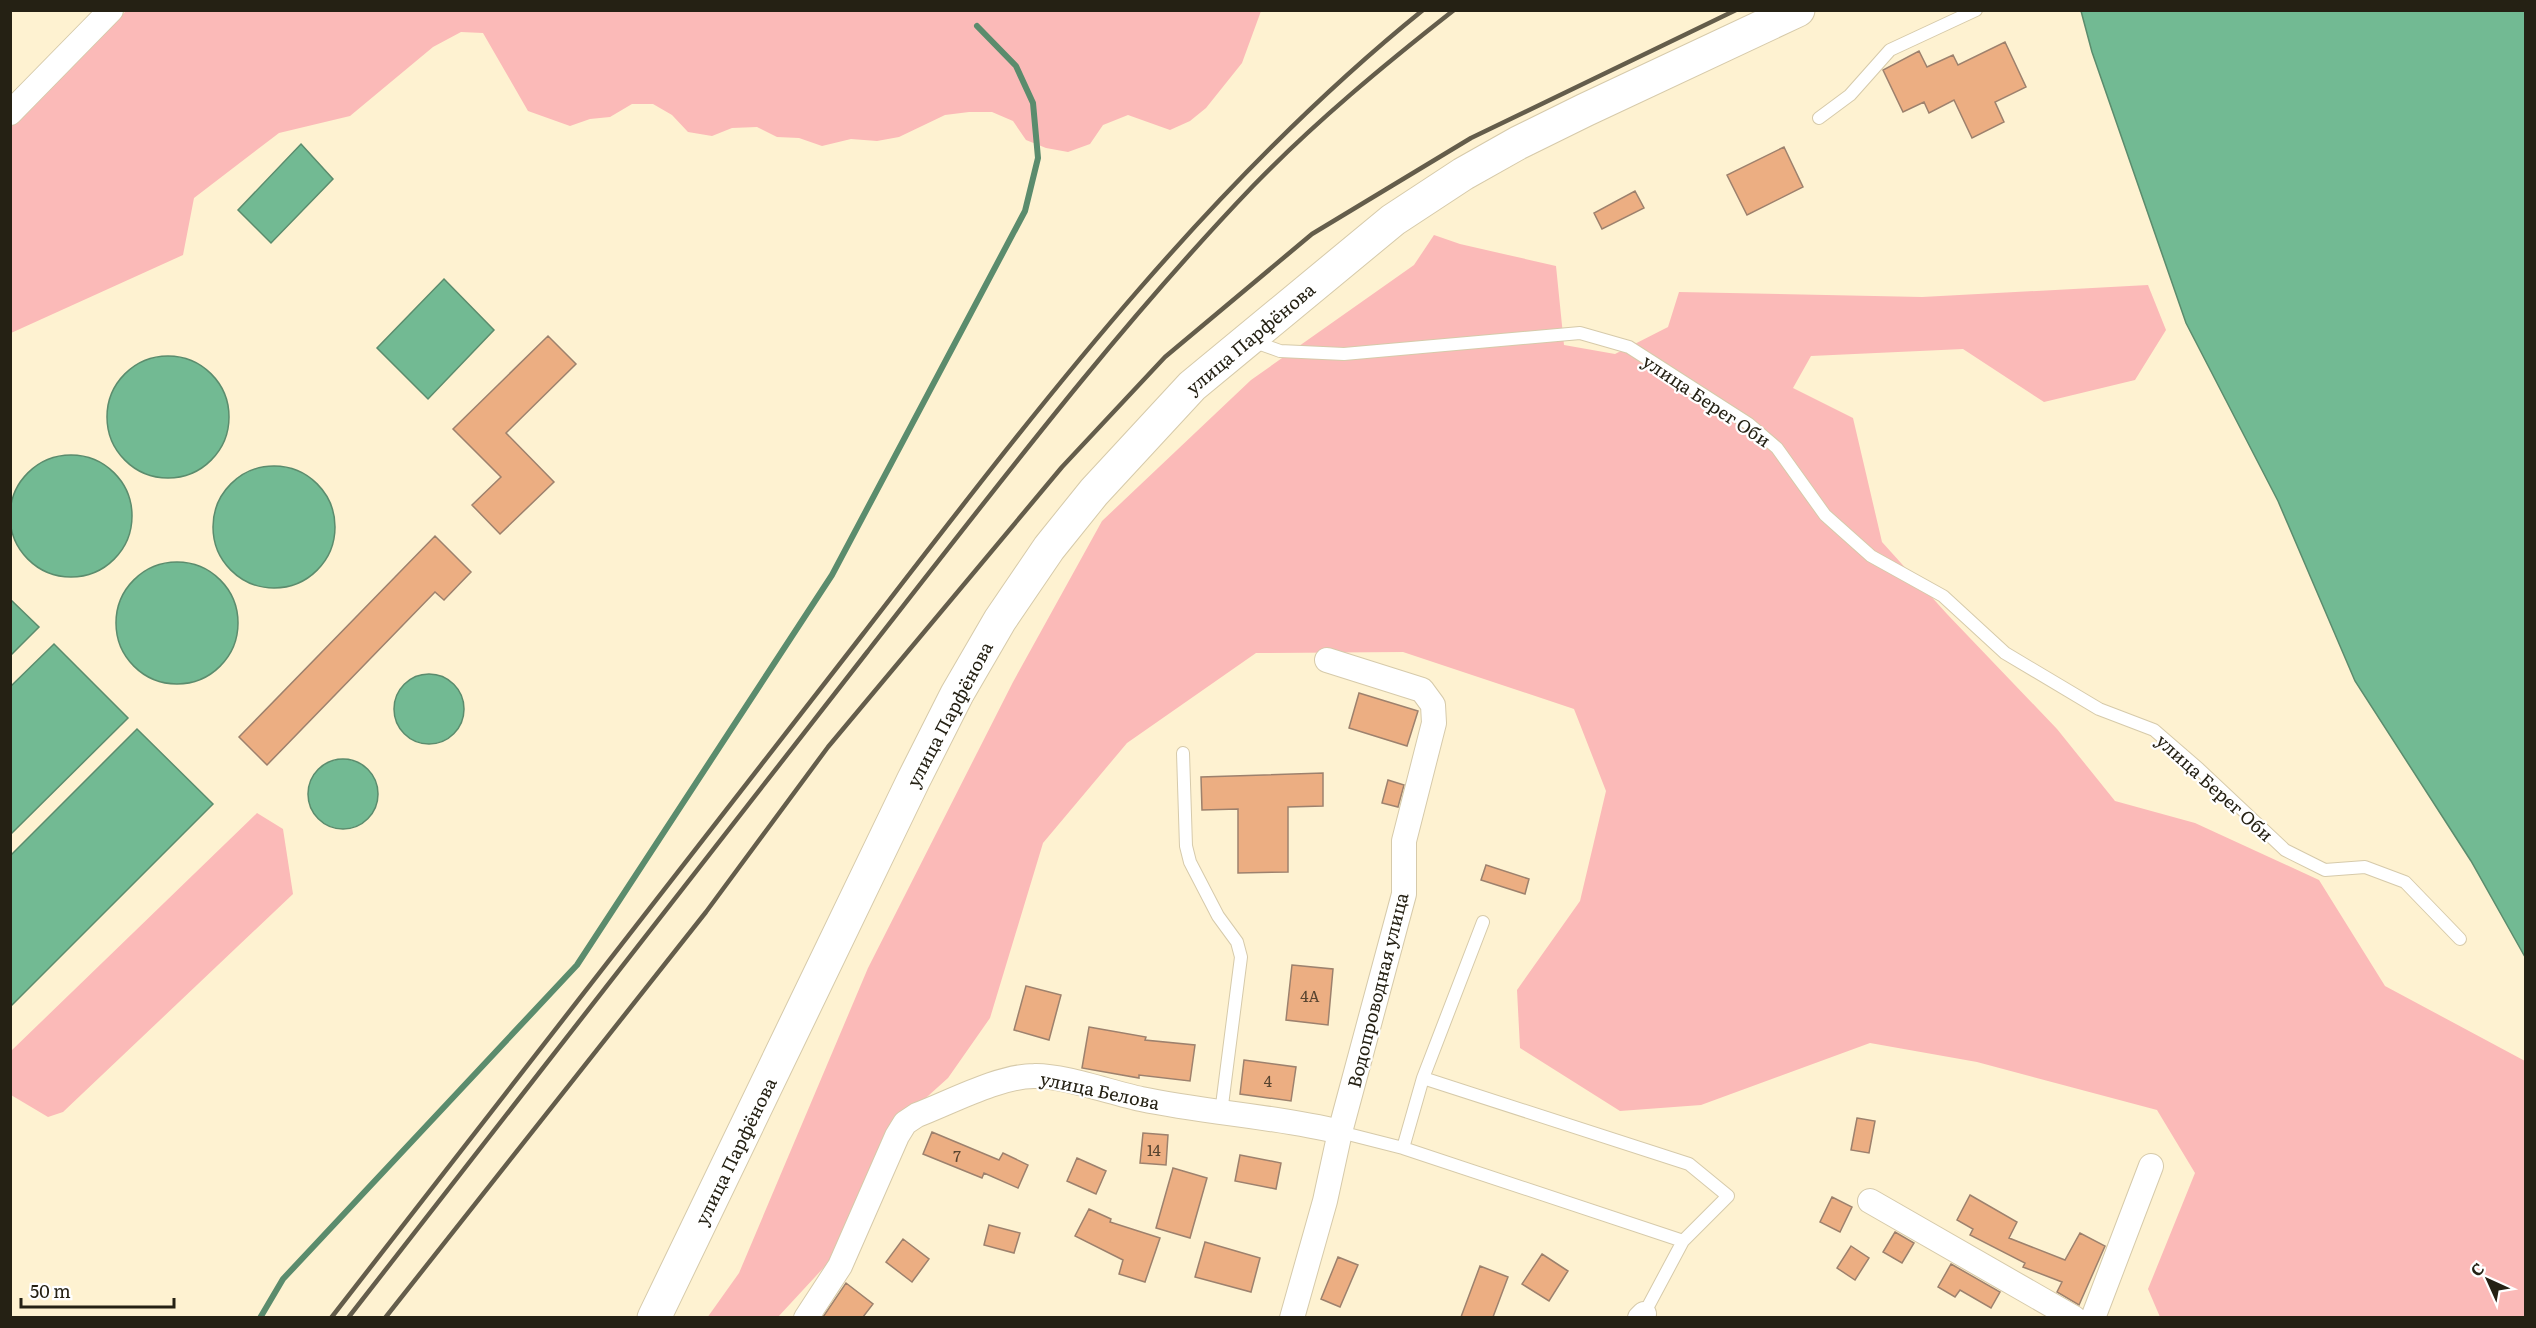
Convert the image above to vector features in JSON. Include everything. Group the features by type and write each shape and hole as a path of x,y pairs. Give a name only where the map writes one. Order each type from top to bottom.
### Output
{"main road":[{"name":"улица Парфёнова","path":"654,1317 912,781 957,694 1000,620 1049,548 1094,492 1192,387 1393,220 1463,174 1518,143 1798,10"}],"street":[{"path":"10,113 111,10"},
{"name":"Водопроводная улица","path":"1300,1315 1340,1132 1404,894 1404,841 1434,723 1433,705 1422,690 1328,660"},
{"name":"улица Белова","path":"806,1317 840,1266 897,1136 905,1123 917,1115 1002,1081 1035,1075 1142,1100 1221,1113 1295,1121 1340,1132"},
{"path":"2093,1317 2151,1166"},
{"path":"1870,1202 2074,1317"}],"lane":[{"path":"1819,118 1850,95 1890,50 1976,10"},
{"name":"улица Берег Оби","path":"1247,339 1280,351 1344,354 1581,333 1629,347 1749,424 1777,448 1825,515 1871,556 1943,596 2005,652 2098,709 2154,730 2285,850 2325,870 2365,867 2405,882 2460,939"},
{"path":"1183,753 1186,846 1190,862 1218,916 1237,942 1241,957 1221,1113"},
{"path":"1403,1148 1423,1078 1483,922"},
{"path":"1423,1078 1689,1164 1728,1196 1683,1241 1642,1316"},
{"path":"1340,1132 1403,1148 1683,1241"}],"shaded area":[{"path":"126,11 1261,11 1242,63 1206,108 1190,121 1170,130 1128,115 1103,125 1090,144 1068,152 1046,148 1026,140 1013,121 992,112 945,115 899,137 877,141 851,139 822,146 799,138 777,137 757,127 732,128 712,136 688,132 672,115 653,104 632,104 610,117 590,119 570,126 528,111 483,33 461,32 433,47 350,116 279,133 194,198 183,255 11,333 11,127"},
{"path":"2081,11 2525,11 2525,957 2471,861 2355,681 2278,501 2186,323 2092,52"},
{"path":"301,144 333,179 271,243 238,210"},
{"path":"1434,235 1460,244 1556,266 1564,345 1615,354 1668,327 1679,292 1922,297 2148,285 2166,330 2135,380 2044,402 1963,349 1811,356 1793,388 1853,418 1882,542 2057,729 2115,801 2195,823 2319,880 2385,986 2525,1061 2525,1317 2160,1317 2148,1289 2195,1173 2157,1110 1977,1062 1870,1043 1701,1105 1620,1111 1520,1048 1517,990 1580,901 1606,791 1574,709 1403,652 1256,653 1127,743 1043,843 990,1018 948,1078 898,1123 840,1250 778,1317 707,1318 739,1273 868,968 1013,682 1102,521 1251,380 1414,265"},
{"path":"444,279 494,330 428,399 377,348"},
{"path":"168,356 191,360 211,374 225,394 229,417 225,440 211,460 191,474 168,478 145,474 125,460 111,440 107,417 111,394 125,374 145,360"},
{"path":"71,455 94,460 105,465 114,473 122,482 127,493 132,516 127,539 122,550 114,559 105,567 94,572 71,577 48,572 37,567 28,559 20,550 15,539 10,516 15,493 20,482 28,473 37,465 48,460"},
{"path":"274,466 297,470 317,484 331,504 335,527 331,550 317,570 297,584 274,588 251,584 231,570 217,550 213,527 217,504 231,484 251,470"},
{"path":"177,562 200,566 220,580 234,600 238,623 234,646 220,666 200,680 177,684 154,680 134,666 120,646 116,623 120,600 134,580 154,566"},
{"path":"10,599 39,627 11,655 10,655"},
{"path":"54,644 128,718 11,834 11,686"},
{"path":"429,674 442,677 454,684 461,696 464,709 461,722 454,734 442,741 429,744 416,741 404,734 397,722 394,709 397,696 404,684 416,677"},
{"path":"137,729 213,804 11,1006 11,855"},
{"path":"343,759 356,762 368,769 375,781 378,794 375,807 368,819 356,826 343,829 330,826 318,819 311,807 308,794 311,781 318,769 330,762"},
{"path":"257,813 283,829 293,894 63,1112 48,1117 11,1095 11,1051"}],"building":[{"path":"2005,42 2026,87 1995,102 2004,122 1972,138 1954,100 1929,113 1924,102 1903,112 1883,70 1919,51 1927,67 1953,55 1958,65"},
{"path":"1784,147 1803,187 1747,215 1727,175"},
{"path":"1635,191 1644,208 1602,229 1594,213"},
{"path":"548,336 576,364 506,433 554,482 500,534 472,505 501,477 453,429"},
{"path":"435,536 471,572 444,600 435,592 267,765 239,737"},
{"path":"1359,693 1418,711 1407,746 1349,728"},
{"path":"1323,773 1323,806 1288,807 1288,872 1238,873 1238,809 1202,810 1201,777"},
{"path":"1388,780 1404,785 1398,807 1382,803"},
{"path":"1486,865 1529,879 1525,894 1481,880"},
{"path":"1292,965 1333,969 1328,1025 1286,1020"},
{"path":"1026,986 1061,995 1049,1040 1014,1030"},
{"path":"1089,1027 1146,1037 1145,1040 1195,1045 1190,1081 1139,1075 1139,1078 1082,1068"},
{"path":"1244,1060 1296,1067 1291,1101 1240,1094"},
{"path":"1857,1118 1875,1121 1869,1153 1851,1150"},
{"path":"932,1132 999,1160 1003,1153 1028,1165 1018,1188 984,1173 982,1178 923,1154"},
{"path":"1143,1133 1168,1135 1166,1165 1140,1163"},
{"path":"1240,1155 1281,1163 1276,1189 1235,1181"},
{"path":"1077,1158 1106,1171 1096,1194 1067,1181"},
{"path":"1173,1168 1207,1178 1190,1238 1156,1228"},
{"path":"1970,1195 2017,1222 2009,1238 2065,1260 2080,1233 2105,1246 2079,1305 2057,1292 2062,1282 2023,1267 2025,1263 1970,1235 1973,1229 1957,1220"},
{"path":"1832,1197 1852,1207 1840,1232 1820,1222"},
{"path":"1089,1209 1111,1219 1110,1222 1160,1238 1145,1282 1119,1274 1123,1260 1075,1236"},
{"path":"989,1225 1020,1233 1014,1253 984,1245"},
{"path":"1895,1232 1914,1243 1902,1263 1883,1252"},
{"path":"903,1239 929,1259 912,1282 886,1262"},
{"path":"1205,1242 1260,1258 1251,1292 1195,1277"},
{"path":"1851,1246 1869,1258 1855,1280 1837,1268"},
{"path":"1542,1254 1568,1271 1549,1301 1522,1284"},
{"path":"1338,1257 1358,1265 1340,1307 1321,1299"},
{"path":"1951,1264 2000,1292 1991,1308 1960,1290 1955,1297 1938,1287"},
{"path":"1480,1266 1508,1277 1493,1317 1461,1317"},
{"path":"846,1283 873,1304 863,1317 823,1317"}],"waterway":[{"path":"260,1318 283,1279 577,965 832,575 1025,211 1038,158 1033,103 1016,66 977,26"}],"railway":[{"path":"331,1318 927,551 1058,386 1195,227 1267,151 1343,79 1423,10"},
{"path":"348,1318 961,532 1103,355 1202,241 1277,162 1350,95 1454,10"},
{"path":"385,1318 706,912 828,747 1062,467 1165,357 1312,234 1471,138 1736,10"}]}
